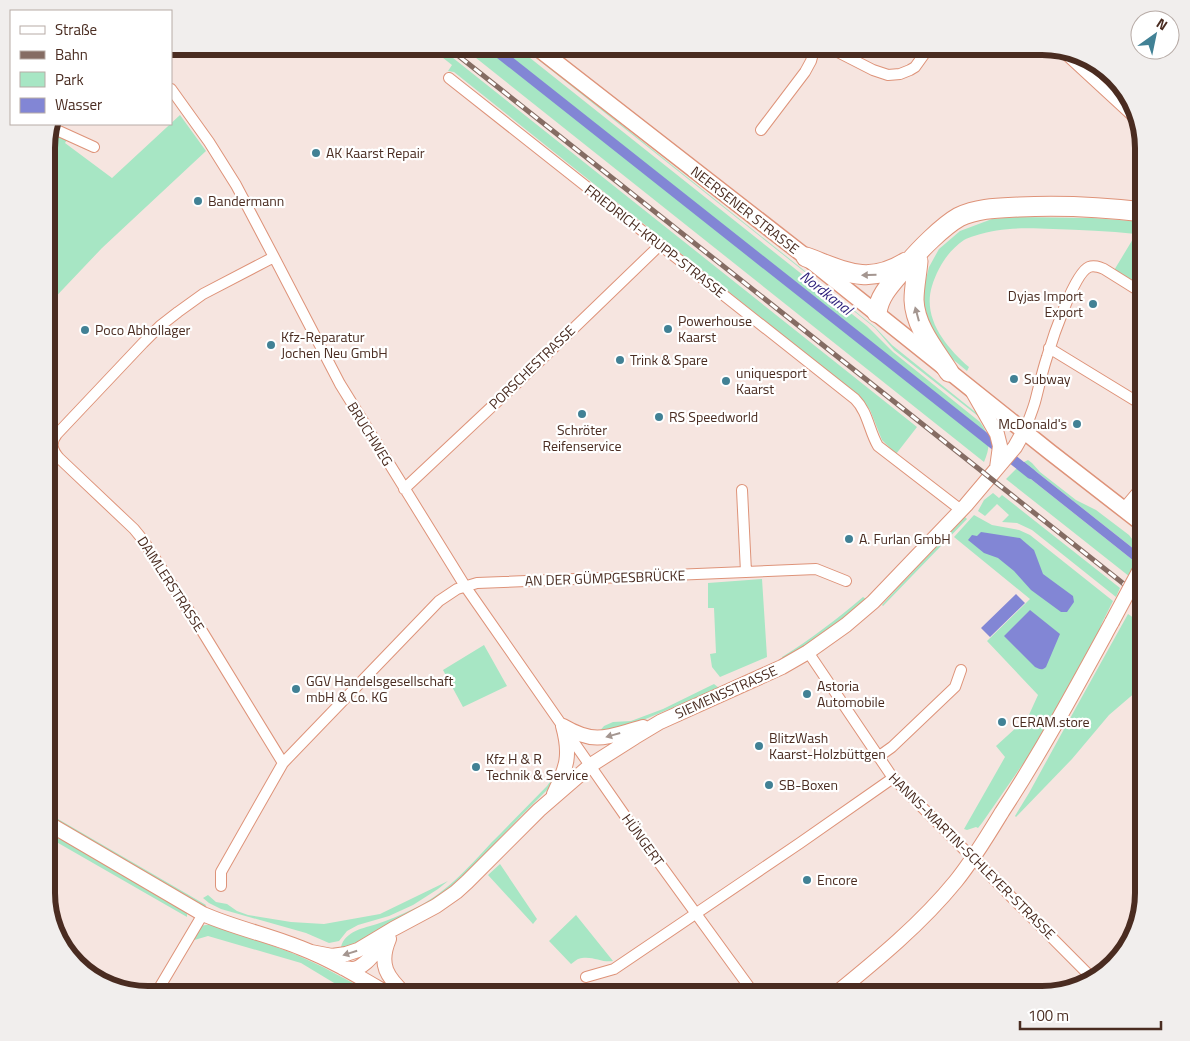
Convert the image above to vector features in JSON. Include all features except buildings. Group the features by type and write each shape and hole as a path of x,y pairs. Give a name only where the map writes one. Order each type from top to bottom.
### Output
{"highway":[{"path":"877,313 878,304 882,296 931,240 958,218 973,212 987,208 1046,205 1135,211"},
{"path":"806,257 844,272 869,275 889,271 916,259"},
{"path":"916,259 916,311 924,332 949,372"}],"main road":[{"name":"NEERSENER STRASSE","path":"547,55 806,257 1135,518"}],"street":[{"path":"761,130 805,72 812,55"},
{"path":"843,55 872,70 888,75 900,74 910,70 915,67 924,55"},
{"path":"1073,60 1128,111"},
{"name":"FRIEDRICH-KRUPP-STRASSE","path":"449,78 855,399 863,409 878,446 961,510"},
{"name":"BRUCHWEG","path":"172,90 209,142 236,185 340,384 404,489 465,586 591,765"},
{"path":"57,130 94,147"},
{"name":"PORSCHESTRASSE","path":"404,489 660,245"},
{"name":"DAIMLERSTRASSE","path":"55,438 160,326 190,302 274,257"},
{"path":"1024,431 1035,404 1049,348 1079,276 1090,266 1097,266 1135,288"},
{"path":"1049,348 1135,401"},
{"path":"972,390 997,434 1000,446 997,469"},
{"name":"SIEMENSSTRASSE","path":"311,952 332,956 358,950 436,906 479,872 517,831 591,765 660,722 772,672 808,652 846,625 873,602 961,510 1015,447 1024,431"},
{"path":"1015,447 1031,445 1050,452"},
{"name":"DAIMLERSTRASSE","path":"55,452 143,540 284,763"},
{"path":"742,490 746,572"},
{"path":"1123,509 1135,495"},
{"name":"AN DER GÜMPGESBRÜCKE","path":"465,586 477,583 816,569 846,581"},
{"path":"845,986 900,939 947,891 973,858 1062,716 1135,579"},
{"path":"221,886 221,872 284,763 439,601 456,589 465,586"},
{"name":"HANNS-MARTIN-SCHLEYER-STRASSE","path":"808,652 893,778 1088,974"},
{"path":"878,757 892,747 955,686 961,670"},
{"path":"563,726 585,736 596,738 608,737 660,722"},
{"path":"553,797 566,761 567,741 563,726"},
{"name":"HÜNGERT","path":"591,765 628,820 749,986"},
{"path":"586,977 614,970 893,778"},
{"path":"55,827 203,914 229,925 311,952 374,986"},
{"path":"160,986 203,914"},
{"path":"388,934 385,965 388,974 396,986"},
{"name":"SIEMENSSTRASSE","path":"342,968 358,968 364,964 388,934"}],"green space":[{"path":"439,55 449,55 917,427 896,454 882,440 870,410 859,396 454,72 448,71 452,65"},
{"path":"472,55 526,55 867,326 893,352 980,422 988,437 988,451 984,462"},
{"path":"532,55 875,327 892,345 984,419 894,350 875,328"},
{"path":"180,115 206,151 102,248 55,298 56,133 68,138 65,143 112,178 169,125 172,125 172,122"},
{"path":"1017,217 1093,218 1135,221 1135,234 1023,228 984,233 958,244 944,260 934,279 930,309 938,331 952,350 969,367 967,371 950,357 927,323 922,295 929,267 939,249 960,231 992,219"},
{"path":"1135,236 1135,285 1113,272"},
{"path":"1028,460 1040,472 1076,500 1096,510 1129,535 1135,543 1135,550 1024,462"},
{"path":"1017,468 1135,562 1135,581 1006,479"},
{"path":"993,493 999,498 1002,495 1120,588 1116,597 1032,530 1017,523 1002,522 1009,515 997,504 985,516 978,511 984,500"},
{"path":"974,515 992,525 1019,530 1030,535 1113,601 1099,632 1036,747 978,828 967,830 964,829 1005,757 996,746 1028,717 1038,695 987,641 1030,599 954,537"},
{"path":"965,517 967,519 883,606 890,596"},
{"path":"762,579 767,657 720,677 712,667 710,654 716,653 714,608 708,608 708,583"},
{"path":"863,597 866,599 841,620 808,645 783,660 782,657 824,628"},
{"path":"1128,614 1135,619 1135,693 1109,715 1072,759 1016,817"},
{"path":"484,645 507,686 463,707 443,670"},
{"path":"714,684 719,688 629,726 598,733 604,726 613,722 631,721 663,709"},
{"path":"557,768 560,768 549,788 464,876 443,894 344,950 341,947 346,937 351,934 408,911 445,889 547,786"},
{"path":"55,817 206,905 205,907 55,821"},
{"path":"55,833 186,910 187,917 55,841"},
{"path":"500,864 537,919 533,924 488,875"},
{"path":"448,881 413,905 389,916 358,925 347,931 339,941 329,943 306,933 221,909 203,898 208,895 216,902 227,904 237,911 248,915 291,922 324,924 380,914"},
{"path":"576,915 613,961 586,958 579,959 571,964 549,941"},
{"path":"212,924 273,946 323,967 358,986 339,986 301,963 208,936 191,941 200,926"}],"water":[{"path":"1024,462 1135,550 1135,562 1017,468"},
{"path":"981,532 1020,538 1034,550 1043,574 1073,596 1074,602 1067,612 1061,612 1031,590 1014,571 998,558 984,553 968,540 972,535 977,536"},
{"path":"1016,594 1025,603 990,637 981,628"},
{"path":"1030,610 1060,634 1046,667 1042,669 1035,667 1004,636"}],"waterway":[{"name":"Nordkanal","path":"501,55 1031,474"}],"railway":[{"path":"457,55 1135,593"}],"place":[{"name":"AK Kaarst Repair","path":"316,153"},
{"name":"Bandermann","path":"198,201"},
{"name":"Dyjas Import Export","path":"1093,304"},
{"name":"Powerhouse Kaarst","path":"668,329"},
{"name":"Poco Abhollager","path":"85,330"},
{"name":"Kfz-Reparatur Jochen Neu GmbH","path":"271,345"},
{"name":"Trink & Spare","path":"620,360"},
{"name":"Subway","path":"1014,379"},
{"name":"uniquesport Kaarst","path":"726,381"},
{"name":"Schröter Reifenservice","path":"582,414"},
{"name":"RS Speedworld","path":"659,417"},
{"name":"McDonald's","path":"1077,424"},
{"name":"A. Furlan GmbH","path":"849,539"},
{"name":"GGV Handelsgesellschaft mbH & Co. KG","path":"296,689"},
{"name":"Astoria Automobile","path":"807,694"},
{"name":"CERAM.store","path":"1002,722"},
{"name":"BlitzWash Kaarst-Holzbüttgen","path":"759,746"},
{"name":"Kfz H & R Technik & Service","path":"476,767"},
{"name":"SB-Boxen","path":"769,785"},
{"name":"Encore","path":"807,880"}]}
